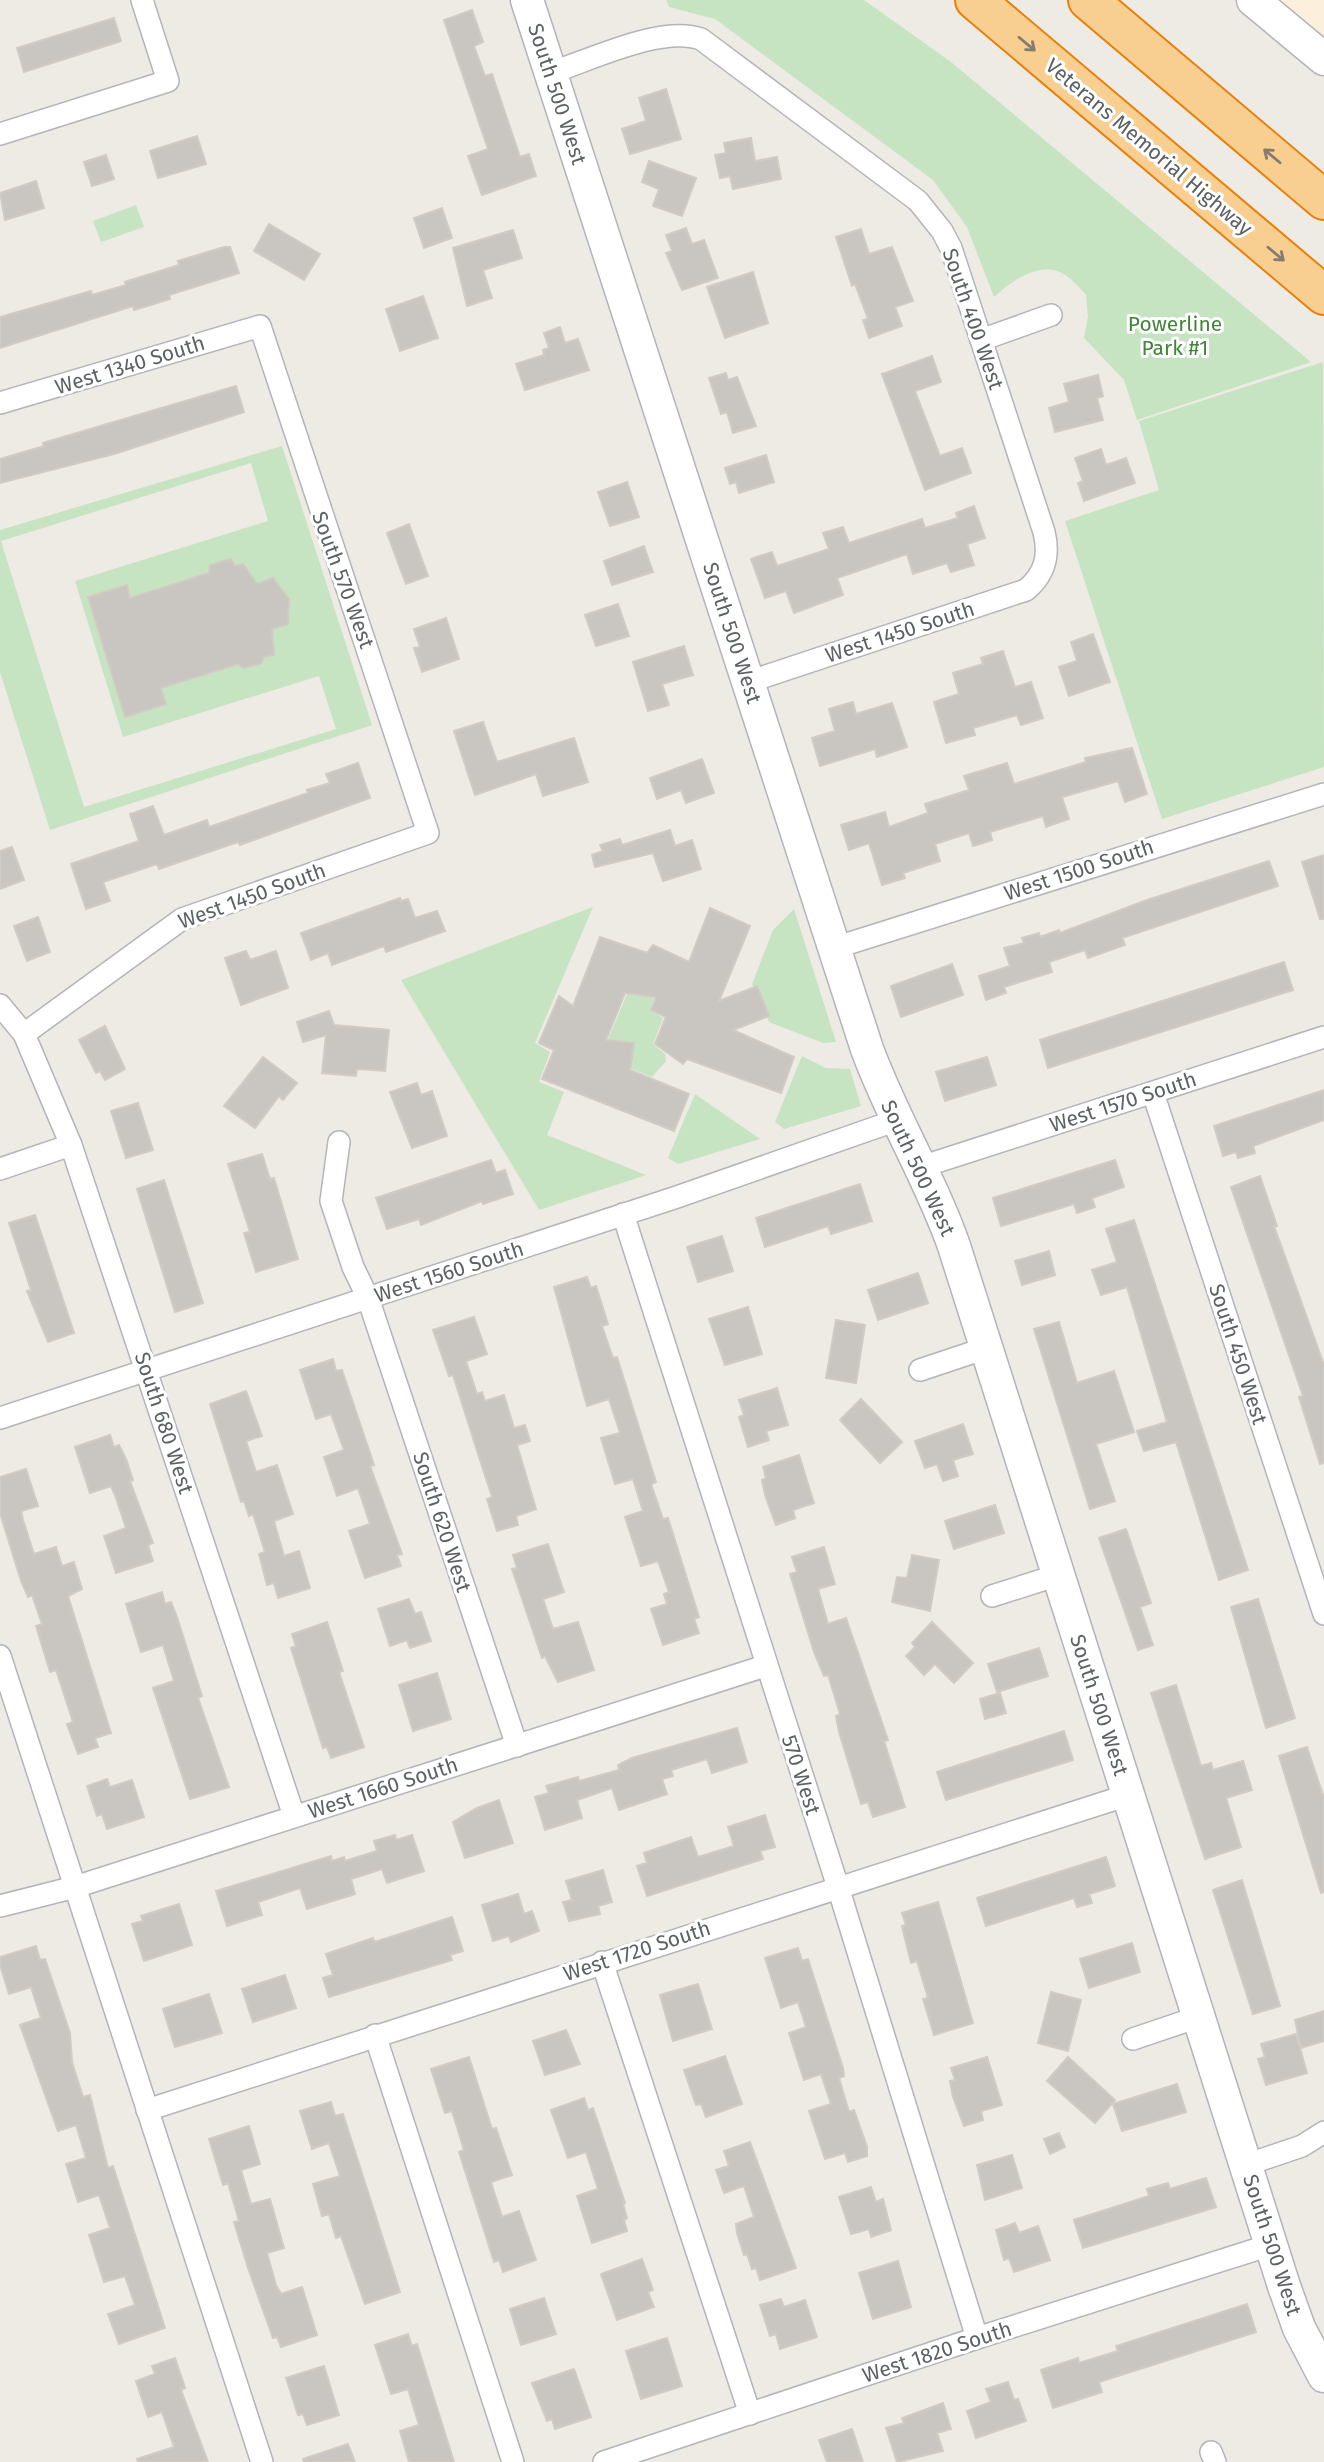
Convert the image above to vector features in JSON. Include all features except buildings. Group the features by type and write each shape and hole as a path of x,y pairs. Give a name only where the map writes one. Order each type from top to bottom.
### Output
{"highway":[{"name":"Veterans Memorial Highway","path":"975,0 1324,295"},
{"path":"1087,0 1324,200"}],"main road":[{"name":"South 500 West","path":"527,0 871,1059 946,1224 1270,2245 1299,2328 1324,2376"},
{"path":"1253,0 1324,59"}],"street":[{"path":"0,134 168,81 142,0"},
{"name":"South 400 West","path":"550,73 672,34 687,34 713,45 918,201 951,248 1044,532 1047,545 1044,570"},
{"path":"981,340 1051,315"},
{"name":"West 1340 South","path":"0,404 260,326"},
{"name":"South 570 West","path":"260,326 428,833"},
{"name":"West 1450 South","path":"748,682 1014,595 1036,582 1044,570"},
{"name":"West 1500 South","path":"834,948 1324,794"},
{"name":"West 1450 South","path":"24,1034 182,919 428,833"},
{"name":"South 680 West","path":"0,1005 24,1034 71,1145 294,1816"},
{"name":"West 1570 South","path":"921,1167 1324,1037"},
{"name":"South 450 West","path":"1153,1093 1324,1614"},
{"name":"West 1560 South","path":"0,1418 623,1214 897,1120"},
{"name":"South 620 West","path":"339,1142 331,1200 353,1267 368,1298 517,1746"},
{"path":"0,1169 71,1145"},
{"name":"570 West","path":"623,1214 765,1666 838,1887 976,2337"},
{"path":"920,1370 986,1348"},
{"path":"992,1596 1058,1575"},
{"path":"0,1656 262,2462"},
{"name":"West 1660 South","path":"0,1906 75,1886 765,1666"},
{"name":"West 1720 South","path":"147,2110 1128,1795"},
{"path":"602,1962 750,2414"},
{"path":"1133,2039 1198,2017"},
{"path":"375,2035 513,2462"},
{"path":"1246,2165 1302,2146 1324,2132"},
{"name":"West 1820 South","path":"604,2462 976,2337 1270,2245"}],"shaded area":[{"path":"1246,0 1324,0 1324,59"}],"green space":[{"name":"Powerline Park #1","path":"666,0 864,0 951,62 1311,362 1137,420 1124,380 1084,338 1088,317 1086,295 1074,282 1065,275 1047,269 1027,274 994,297 967,227 933,180 715,19 669,7"},
{"path":"136,205 144,227 101,242 93,221"},
{"path":"1323,362 1324,767 1162,819 1065,521 1159,490 1139,421"},
{"path":"282,446 372,725 50,830 0,672 0,530","holes":["251,463 268,521 75,581 123,737 319,676 336,729 84,807 1,541","231,559 235,566 243,564 257,584 273,579 288,624 272,629 274,655 264,657 261,664 243,668 238,664 161,688 88,597 126,586 130,598 209,573 210,565"]},
{"path":"593,907 535,1043 550,1052 539,1082 564,1092 547,1135 646,1175 539,1210 401,980"},
{"path":"794,909 836,1042 823,1043 769,1022 752,984 773,930"},
{"path":"638,968 661,978 650,1010 663,1018 653,1044 665,1054 666,1061 652,1077 609,1060 604,1049"},
{"path":"802,1056 826,1068 850,1069 861,1106 784,1129 775,1122"},
{"path":"695,1094 760,1139 678,1164 668,1158"}]}
